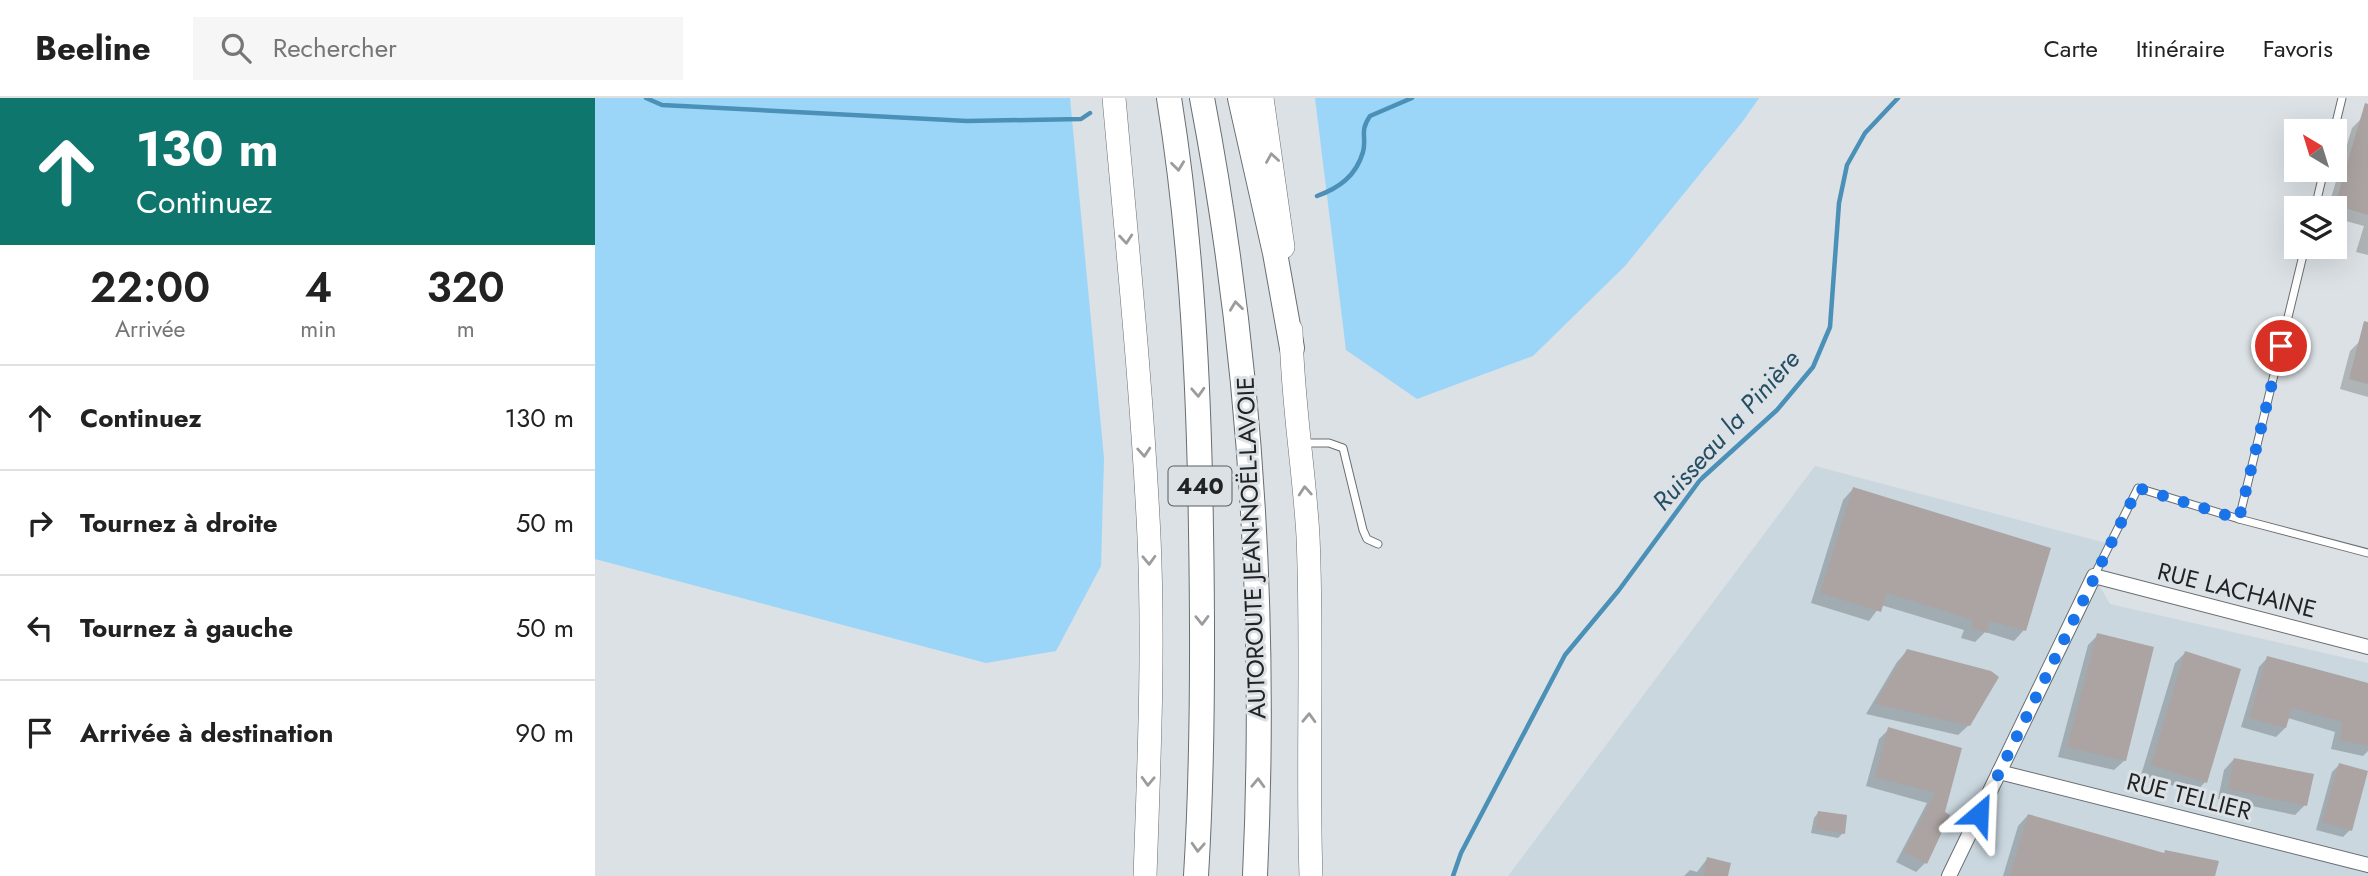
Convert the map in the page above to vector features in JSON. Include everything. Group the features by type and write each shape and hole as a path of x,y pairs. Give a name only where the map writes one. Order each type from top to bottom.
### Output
{"highway":[{"path":"1114,98 1149,537 1151,677 1145,876"},
{"name":"AUTOROUTE JEAN-NOËL-LAVOIE","path":"1169,98 1189,262 1198,401 1203,676 1196,876"},
{"name":"AUTOROUTE JEAN-NOËL-LAVOIE","path":"1202,98 1232,275 1251,451 1258,642 1255,876"},
{"path":"1240,98 1275,253 1292,348"},
{"path":"1262,98 1278,203 1301,443 1310,625 1303,876"},
{"path":"1307,786 1311,876"}],"street":[{"name":"RUE LACHAINE","path":"2094,576 2368,647"},
{"path":"1949,876 2094,576"},
{"name":"RUE TELLIER","path":"1999,772 2368,865"}],"lane":[{"path":"2337,119 2342,98"},
{"path":"2239,519 2302,259"},
{"path":"1301,443 1329,443 1343,448 1363,530 1370,541 1378,544"},
{"path":"2094,576 2138,488 2239,519 2368,553"}],"shaded area":[{"path":"595,98 1070,98 1104,458 1101,566 1056,651 986,663 595,559"},
{"path":"1315,98 1759,98 1625,266 1533,356 1417,399 1346,350"},
{"path":"1815,466 2110,544 2094,576 2110,604 2368,663 2368,876 1508,876"}],"building":[{"path":"2365,103 2368,104 2368,215 2347,209 2347,196 2338,196 2342,182 2347,182 2347,164"},
{"path":"2364,321 2368,322 2368,384 2349,379"},
{"path":"1853,487 2051,548 2026,631 1990,621 1987,633 1971,628 1973,620 1887,593 1881,612 1820,593"},
{"path":"2097,633 2154,647 2126,761 2067,747"},
{"path":"1907,649 1991,671 1999,677 1970,726 1875,704"},
{"path":"2185,651 2241,669 2207,783 2151,765"},
{"path":"2267,656 2368,683 2368,746 2339,740 2343,722 2292,708 2286,728 2249,718"},
{"path":"1888,727 1962,748 1945,812 1950,815 1927,864 1904,852 1935,793 1875,777"},
{"path":"2234,758 2314,774 2307,806 2228,789"},
{"path":"2339,763 2368,771 2352,831 2322,822"},
{"path":"1818,811 1847,815 1845,834 1815,829"},
{"path":"2028,814 2164,853 2165,850 2219,861 2215,876 2010,876"},
{"path":"1707,857 1731,863 1728,876 1703,876"}],"waterway":[{"path":"646,98 662,105 967,121 1081,119 1090,113"},
{"path":"1317,196 1339,185 1356,168 1363,152 1364,130 1370,116 1412,98"},
{"name":"Ruisseau la Pinière","path":"1453,876 1461,853 1565,655 1619,590 1700,480 1777,410 1813,367 1830,327 1839,203 1847,165 1865,133 1898,98"}],"route":[{"path":"1979,814 2138,488 2239,519 2281,346"}]}
